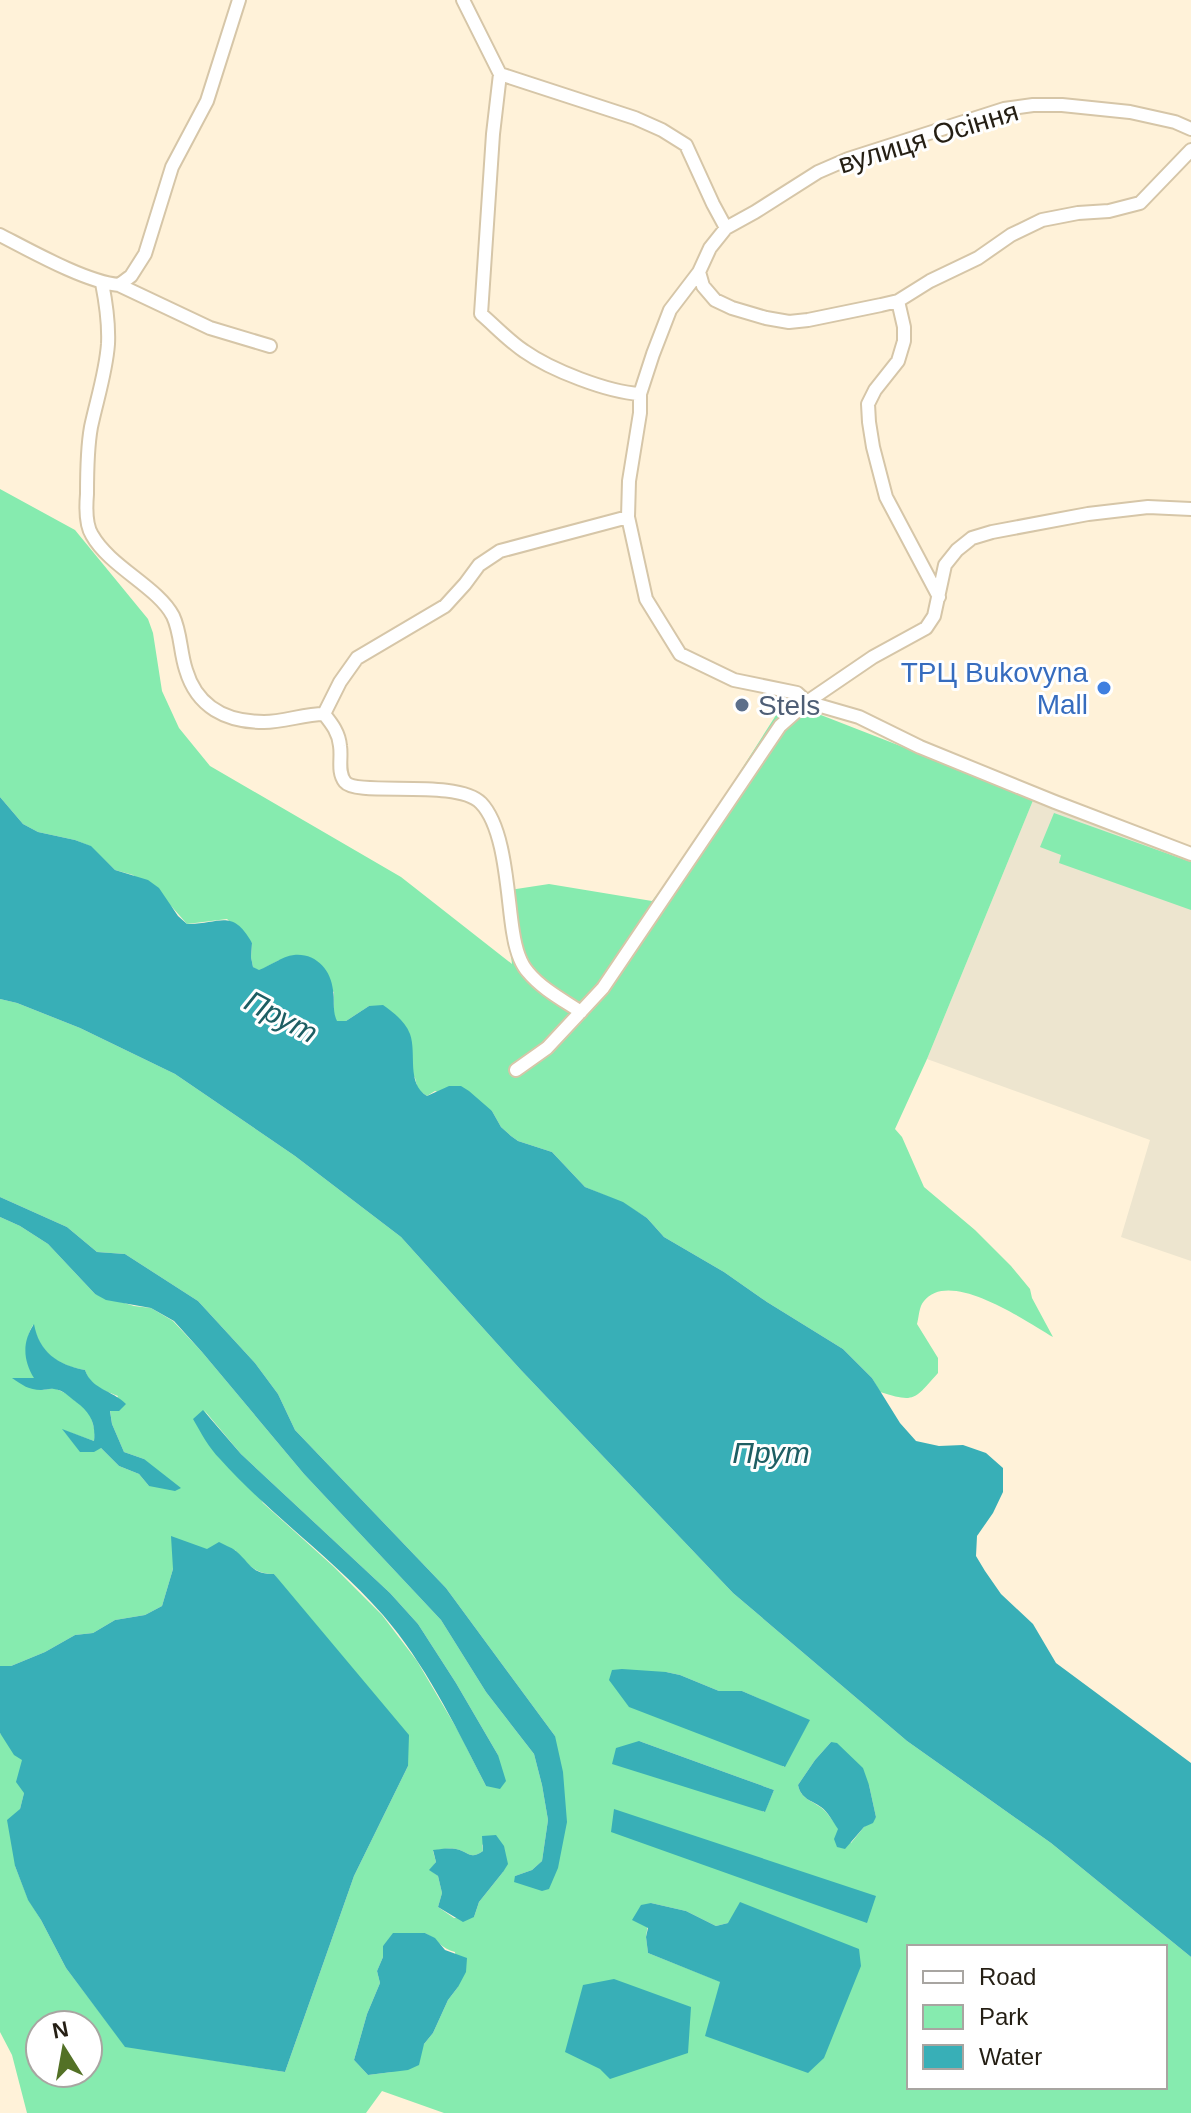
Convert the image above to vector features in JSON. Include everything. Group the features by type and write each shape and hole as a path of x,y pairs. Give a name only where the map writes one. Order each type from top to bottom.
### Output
{"street":[{"path":"119,285 131,276 145,254 172,167 207,101 239,0"},
{"path":"463,0 500,74 481,314 522,350 562,372 640,394"},
{"path":"500,74 635,118 686,145 726,228 710,248 699,272 670,310 653,354 640,394 629,481 628,517 646,599 680,654 734,680 797,693 807,702 859,717 920,747 1191,854"},
{"name":"вулиця Осіння","path":"726,228 818,172 848,159 1004,109 1062,105 1130,112 1175,122 1191,129"},
{"path":"699,272 703,286 715,300 732,308 789,322 898,301 1042,220 1109,211 1140,203 1191,150"},
{"path":"0,235 102,283 119,285 210,328 270,346"},
{"path":"102,283 108,313 108,342 91,430 86,509 90,533 106,554 160,600 172,615 196,695 215,712 241,720 266,722 306,714 324,714"},
{"path":"898,301 904,341 898,361 868,404 869,422 886,497 939,597"},
{"path":"516,1070 547,1048 603,988 780,726 807,702 873,657 926,628 934,616 945,565 957,550 972,538 992,532 1088,514 1148,507 1191,509"},
{"path":"324,714 340,682 357,658 445,606 479,565 500,551 628,517"},
{"path":"324,714 338,737 343,781 352,788 404,788 468,794 480,802 490,816 501,847 515,945 525,970 548,991 581,1012"}],"shaded area":[{"path":"1034,798 1191,858 1191,1261 1121,1237 1150,1140 927,1059"}],"green space":[{"path":"0,489 75,530 148,619 162,691 179,728 210,766 401,877 512,964 503,891 549,884 652,901 685,858 785,701 1034,798 927,1059 895,1129 902,1137 924,1187 975,1230 1011,1266 1030,1289 1053,1337 988,1301 969,1294 936,1292 922,1303 917,1324 938,1358 938,1373 913,1397 880,1392 872,1378 843,1349 664,1237 647,1218 623,1203 585,1187 552,1152 511,1136 501,1127 492,1111 435,1091 427,1096 418,1090 415,1078 369,1006 346,1021 336,1021 334,992 279,960 259,971 253,967 252,943 227,919 187,924 172,907 133,875 115,870 90,846 38,832 23,824 0,797"},
{"path":"1054,813 1191,862 1191,910 1059,863 1061,855 1040,847"},
{"path":"0,999 80,1028 175,1074 295,1156 401,1237 520,1369 733,1593 907,1741 1051,1843 1191,1957 1191,2113 444,2113 382,2091 366,2113 27,2113 12,2055 0,2032 0,1733 23,1759 24,1793 15,1866 28,1899 66,1968 97,2009 24,2009 24,2089 104,2089 104,2018 125,2046 285,2072 354,1876 408,1766 274,1574 256,1570 235,1550 173,1569 162,1606 145,1615 115,1620 93,1633 75,1635 11,1666 0,1666 0,1217 48,1244 95,1294 151,1308 173,1321 304,1474 441,1620 486,1692 534,1754 548,1820 542,1861 532,1870 515,1876 549,1889 555,1736 446,1588 295,1430 278,1394 255,1363 198,1301 125,1254 97,1252 67,1227 0,1197","holes":["33,1325 40,1343 51,1356 66,1365 85,1370 94,1384 118,1396 110,1410 112,1424 124,1452 144,1459 149,1486 139,1474 119,1466 101,1448 80,1451 63,1430 94,1441 90,1413 84,1406 54,1388 44,1390 13,1378 35,1378 28,1351 28,1338","204,1410 241,1454 390,1593 418,1624 498,1755 486,1786 417,1661 382,1615 263,1503","650,1672 680,1675 719,1691 742,1691 809,1721 784,1767","639,1741 774,1790 764,1812","831,1742 869,1785 876,1817 851,1843 826,1812 800,1790 798,1785","482,1844 503,1872 479,1902 474,1917 454,1918 438,1907 442,1893 438,1876 430,1870 436,1862 433,1851 453,1849 472,1855 483,1851","651,1903 686,1911 716,1926 728,1923 808,2073 721,1982 648,1953 646,1937","425,1933 455,1952 458,1987 424,2044 392,2072 368,2075 354,2060 380,1983 377,1971 383,1957 383,1946 412,1934"]}],"water":[{"name":"Прут","path":"0,797 23,824 38,832 91,846 115,870 148,880 159,888 187,924 224,920 238,925 252,943 253,967 259,970 294,955 315,960 326,970 332,983 337,1021 346,1021 369,1006 383,1005 408,1029 416,1084 427,1096 449,1086 461,1086 469,1091 492,1111 501,1127 518,1141 552,1152 585,1187 623,1202 647,1218 664,1237 843,1349 872,1378 900,1423 916,1441 939,1446 963,1445 986,1453 1003,1468 1003,1492 977,1536 976,1556 985,1571 1001,1594 1033,1624 1056,1663 1191,1763 1191,1957 1051,1843 907,1741 733,1593 520,1369 401,1237 295,1156 175,1074 80,1028 0,999"},
{"path":"0,1197 67,1227 97,1252 125,1254 198,1301 255,1363 278,1394 295,1430 446,1588 555,1736 563,1772 567,1822 558,1868 549,1889 542,1891 514,1882 515,1876 532,1870 542,1861 548,1820 534,1754 486,1692 441,1620 304,1474 174,1321 151,1308 106,1300 95,1294 48,1244 0,1217"},
{"path":"34,1324 40,1342 51,1356 66,1365 85,1370 92,1382 126,1404 119,1411 110,1411 124,1452 144,1459 181,1488 175,1491 149,1486 139,1474 119,1466 101,1448 94,1452 80,1452 62,1429 94,1441 93,1423 85,1410 61,1391 33,1389 12,1378 34,1378 25,1351"},
{"path":"203,1410 241,1454 390,1593 418,1624 498,1755 506,1781 500,1789 486,1786 427,1676 383,1615 212,1450 193,1419"},
{"path":"171,1536 207,1549 219,1542 236,1551 256,1570 274,1574 409,1735 408,1766 354,1876 285,2072 125,2047 104,2019 104,2009 97,2009 66,1968 28,1900 15,1866 7,1820 20,1809 24,1793 16,1782 22,1760 14,1755 0,1733 0,1666 11,1666 75,1635 93,1633 115,1620 145,1615 162,1606 173,1569"},
{"path":"612,1670 666,1672 719,1691 742,1691 810,1720 785,1767 629,1707 609,1680"},
{"path":"639,1741 774,1790 765,1812 612,1764 616,1748"},
{"path":"831,1742 837,1743 863,1768 876,1817 845,1849 837,1847 834,1839 838,1829 828,1814 804,1796 798,1785"},
{"path":"614,1809 876,1896 867,1923 611,1832"},
{"path":"496,1835 504,1846 508,1864 479,1902 474,1917 463,1922 438,1907 442,1893 438,1876 429,1870 436,1862 433,1850 456,1849 475,1855 483,1851 482,1836"},
{"path":"740,1902 859,1949 861,1966 824,2058 808,2073 705,2036 720,1982 648,1953 648,1928 632,1920 641,1905 651,1903 686,1911 716,1926 728,1923"},
{"path":"393,1933 425,1933 435,1938 445,1950 467,1958 466,1972 424,2044 419,2065 408,2070 368,2075 354,2060 380,1983 377,1971 383,1957 383,1946"},
{"path":"614,1979 691,2007 688,2053 610,2079 600,2069 565,2052 583,1985"}],"place":[{"name":"ТРЦ Bukovyna Mall","path":"1104,688"},
{"name":"Stels","path":"742,705"}]}
